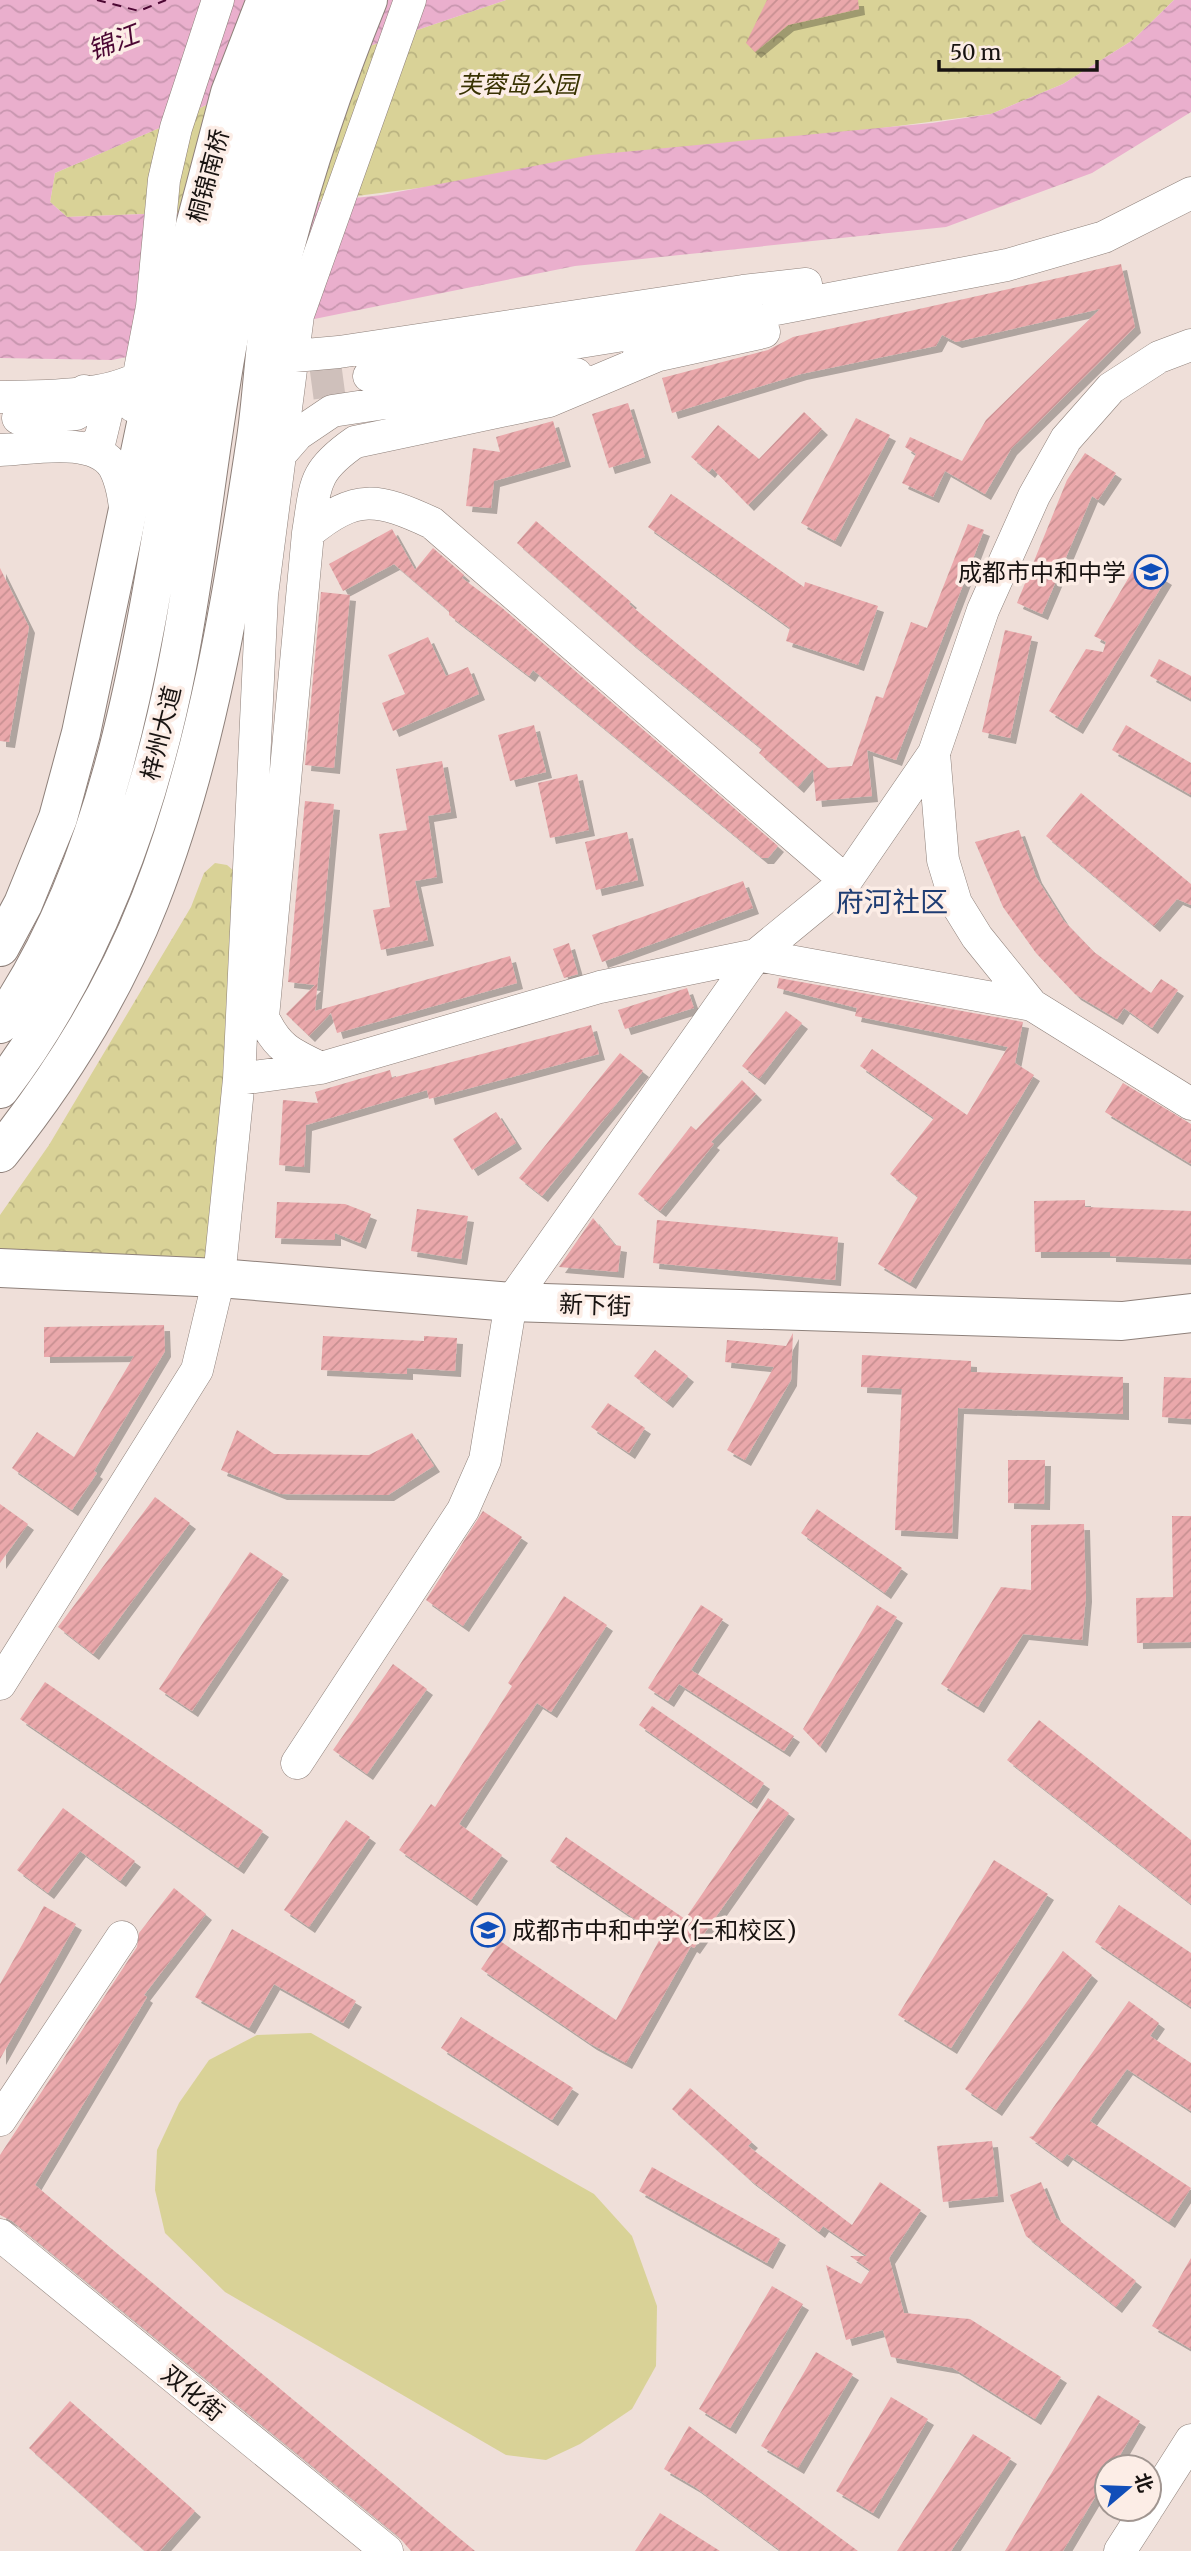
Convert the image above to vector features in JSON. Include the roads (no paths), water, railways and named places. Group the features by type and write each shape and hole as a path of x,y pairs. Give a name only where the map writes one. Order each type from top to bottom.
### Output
{"main road":[{"name":"桐锦南桥","path":"170,359 230,93 266,0"},
{"name":"桐锦南桥","path":"170,359 211,262 251,122 294,0"},
{"path":"0,947 23,904 58,818 81,733 124,500 170,359 248,258 293,101 331,0"},
{"path":"0,1153 28,1118 86,1031 150,901 183,803 206,711 274,350 277,276 322,124 368,0"},
{"name":"梓州大道","path":"0,1024 16,1001 64,907 94,825 121,738 170,359"},
{"name":"梓州大道","path":"0,1090 22,1060 93,931 124,856 156,762 177,666 170,359"},
{"name":"新下街","path":"0,1268 216,1291 508,1312 1121,1337 1191,1330"},
{"name":"新下街","path":"0,1290 216,1291"},
{"name":"新下街","path":"508,1312 1122,1321 1191,1313"}],"street":[{"name":"桐锦南桥","path":"170,359 152,307 162,196 173,141 218,0"},
{"path":"0,1684 197,1370 216,1291 239,1079 262,595 280,453 274,350 298,315 410,0"},
{"path":"243,511 280,453 316,419 332,411 366,376 729,318 1007,265 1104,237 1191,193"},
{"path":"274,350 366,376 553,379 794,325 869,291"},
{"path":"296,1763 463,1510 485,1460 508,1312 756,955 846,881 934,753 983,610 1034,496 1066,439 1111,388 1159,357 1191,345"},
{"path":"321,1068 292,1055 273,1040 262,1017 308,533 318,475 332,458 355,442 549,401 656,356"},
{"path":"0,397 80,402 170,359"},
{"path":"0,419 80,402 96,396 106,415 100,440 89,449"},
{"path":"0,450 89,449 102,454 113,466 124,500"},
{"path":"308,533 348,505 371,501 398,507 432,523 846,881"},
{"path":"934,753 943,860 956,903 977,937 1032,1005 1191,1104"},
{"path":"239,1079 321,1068 600,987 756,955 1032,1005"},
{"path":"0,2120 122,1937"},
{"name":"双化街","path":"0,2235 387,2551"},
{"path":"1163,2484 1191,2440"},
{"path":"1120,2551 1138,2523"}],"water":[{"name":"锦江","path":"0,0 506,0 230,93 164,126 55,173 50,202 67,217 248,210 382,195 591,155 932,123 991,114 1063,84 1133,40 1174,0 1191,0 1191,112 1092,173 946,227 575,266 112,360 0,358"}],"tunnel":[{"path":"264,390 369,376"}],"place":[{"name":"成都市中和中学","path":"1151,572"},
{"name":"成都市中和中学(仁和校区)","path":"488,1930"}],"district":[{"name":"府河社区","path":"892,902"}],"park label":[{"name":"芙蓉岛公园","path":"518,84"}]}
